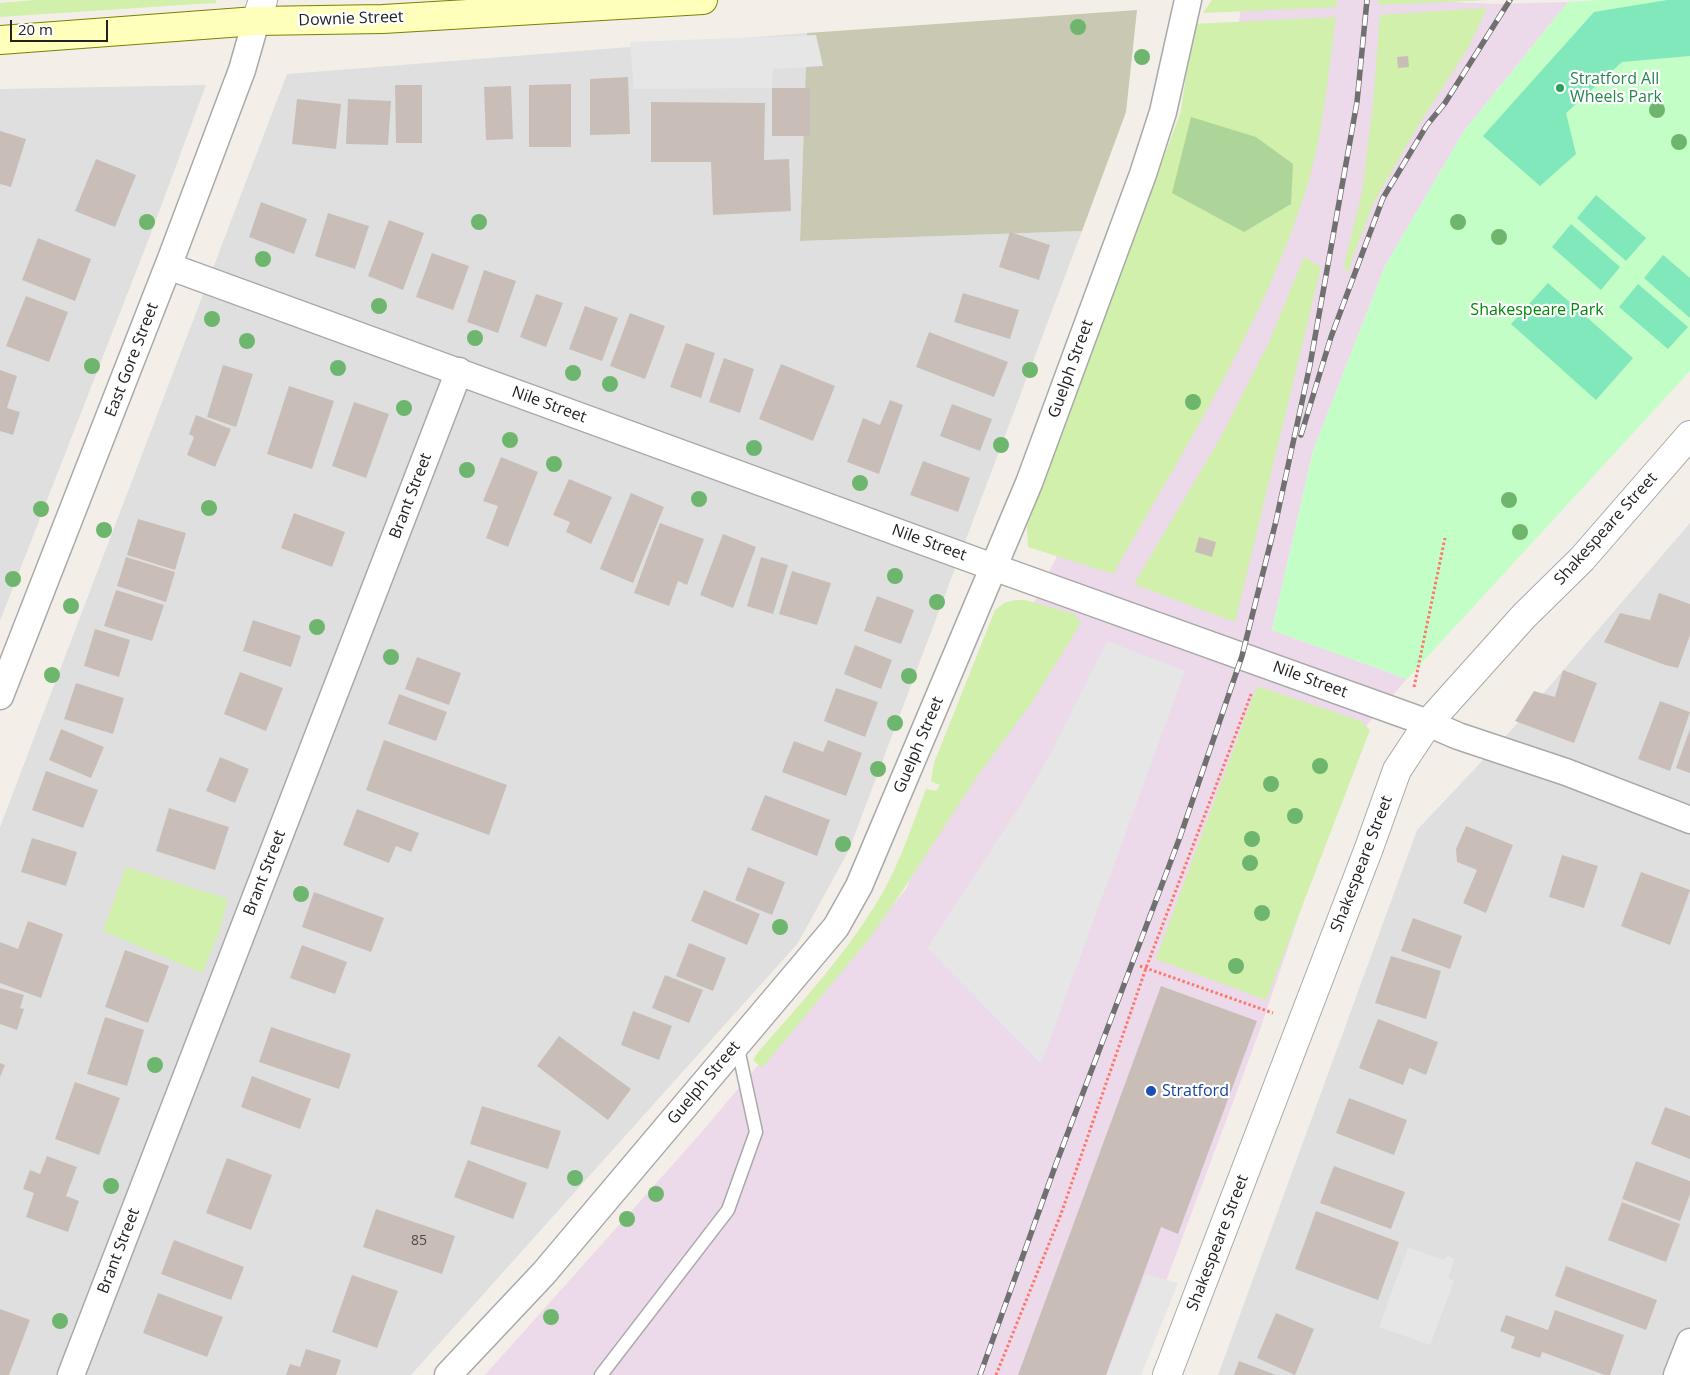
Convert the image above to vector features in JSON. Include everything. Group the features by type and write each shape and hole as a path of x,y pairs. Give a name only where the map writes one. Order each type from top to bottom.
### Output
{"main road":[{"name":"Downie Street","path":"0,40 260,10 383,19 703,0"}],"street":[{"name":"Guelph Street","path":"448,1375 544,1274 836,927 859,886 1029,483 1164,112 1188,0"},
{"name":"East Gore Street","path":"0,696 168,266 242,70 260,10"},
{"name":"Nile Street","path":"168,266 993,567 1417,718 1458,736 1566,772 1690,820"},
{"name":"Brant Street","path":"71,1375 458,372"},
{"name":"Shakespeare Street","path":"1167,1375 1417,718 1582,558 1690,435"},
{"path":"1677,1375 1690,1342"}],"lane":[{"path":"601,1375 728,1210 756,1132 736,1044"}],"path":[{"path":"1417,718 1412,693 1445,538"},
{"path":"996,1375 1061,1214 1146,968 1263,664"},
{"path":"1140,966 1301,1024"}],"shaded area":[{"path":"1242,0 1411,0 1497,4 1568,2 1464,131 1385,266 1313,451 1272,630 1407,679 1361,732 1261,1027 1131,1375 485,1375 700,1134 906,889 999,674 1056,558 1224,131"},
{"path":"1137,10 1126,112 1082,231 800,241 807,33"},
{"path":"807,33 800,241 1082,231 849,850 798,943 411,1375 0,1375 0,827 287,74"},
{"path":"816,35 823,66 773,69 772,88 634,89 630,42"},
{"path":"206,85 153,228 0,621 0,89"},
{"path":"1690,523 1690,1375 1218,1375 1417,830 1516,725"},
{"path":"1107,641 1185,671 1041,1064 927,948 1032,787"},
{"path":"1408,1247 1443,1260 1448,1256 1455,1259 1448,1278 1454,1281 1430,1345 1379,1327"},
{"path":"1146,1274 1178,1283 1141,1375 1106,1375"}],"green space":[{"path":"36,0 216,0 216,3 0,17 0,3"},
{"path":"1212,0 1337,0 1337,7 1203,13"},
{"path":"1378,0 1490,0 1379,5"},
{"name":"Stratford All Wheels Park","path":"1667,0 1690,0 1690,56 1622,62 1566,113 1576,154 1540,186 1483,136 1594,12"},
{"name":"Shakespeare Park","path":"1690,0 1690,371 1407,679 1272,630 1313,451 1385,266 1464,131 1568,2"},
{"path":"1487,8 1468,48 1416,129 1374,202 1348,274 1344,265 1362,192 1373,104 1380,15"},
{"path":"1336,17 1316,150 1305,193 1287,243 1266,292 1219,388 1113,574 1028,547 1027,526 1181,111 1193,24"},
{"path":"1191,117 1256,137 1293,164 1291,204 1244,232 1172,193"},
{"path":"1596,195 1646,238 1626,261 1577,218"},
{"path":"1571,224 1620,267 1601,290 1552,247"},
{"path":"1663,255 1690,278 1690,318 1644,278"},
{"path":"1304,257 1321,267 1235,622 1134,584 1222,435 1270,340"},
{"path":"1548,283 1633,358 1596,400 1511,324"},
{"path":"1638,284 1688,327 1668,349 1619,307"},
{"path":"1025,600 1074,614 1081,623 1032,702 976,778 869,939 762,1068 753,1060 758,1052 840,955 870,914 883,892 901,854 926,789 936,791 940,785 931,781 934,763 995,610 1004,603"},
{"path":"1257,686 1361,721 1370,730 1266,1000 1156,959"},
{"path":"126,867 228,899 219,932 202,973 103,931"}],"building":[{"path":"1408,56 1409,67 1398,68 1397,57"},
{"path":"628,77 630,134 590,135 590,79"},
{"path":"571,84 571,147 529,147 529,85"},
{"path":"395,85 422,85 422,143 396,143"},
{"path":"511,86 513,139 486,140 484,87"},
{"path":"772,88 810,88 810,136 772,136"},
{"path":"297,99 341,104 336,149 292,144"},
{"path":"348,99 391,101 388,145 346,144"},
{"path":"651,102 765,103 764,160 789,159 791,211 713,215 711,162 651,162"},
{"path":"0,131 26,139 11,187 0,184"},
{"path":"96,159 136,175 115,227 75,211"},
{"path":"261,202 307,219 294,254 249,237"},
{"path":"328,213 369,226 355,269 315,256"},
{"path":"389,220 424,233 403,290 368,276"},
{"path":"1010,232 1050,245 1039,280 999,267"},
{"path":"38,238 91,259 75,301 22,280"},
{"path":"432,253 469,266 453,310 416,297"},
{"path":"484,270 516,281 498,333 467,322"},
{"path":"963,293 1019,310 1010,339 954,322"},
{"path":"536,294 563,303 546,347 520,337"},
{"path":"26,296 68,312 49,362 6,346"},
{"path":"585,306 618,318 602,361 569,349"},
{"path":"630,313 665,326 645,379 610,366"},
{"path":"929,332 1008,362 994,397 916,367"},
{"path":"686,343 715,353 701,398 670,387"},
{"path":"724,358 754,369 740,413 709,402"},
{"path":"781,364 835,386 813,441 759,419"},
{"path":"223,365 253,374 236,427 207,417"},
{"path":"0,370 17,376 7,408 20,412 13,435 0,431"},
{"path":"289,386 334,401 312,469 267,454"},
{"path":"890,400 903,405 879,474 847,462 863,418 880,425"},
{"path":"354,402 389,414 366,478 332,466"},
{"path":"952,404 992,419 980,451 940,436"},
{"path":"196,415 231,429 215,467 187,455 194,437 189,434"},
{"path":"501,457 538,472 508,547 486,538 498,506 483,501"},
{"path":"923,461 970,478 958,512 910,495"},
{"path":"569,479 612,497 591,544 566,532 570,522 553,515"},
{"path":"631,493 664,507 633,583 600,569"},
{"path":"294,513 345,532 332,567 281,548"},
{"path":"138,519 186,533 175,570 127,555"},
{"path":"660,523 704,539 687,585 678,581 669,606 634,593"},
{"path":"723,534 756,547 733,608 700,595"},
{"path":"1199,537 1216,542 1212,557 1195,552"},
{"path":"126,557 175,572 166,602 117,586"},
{"path":"761,557 788,565 773,614 747,606"},
{"path":"792,571 831,583 817,625 779,614"},
{"path":"116,590 164,605 152,641 104,626"},
{"path":"1659,593 1690,604 1690,635 1678,668 1604,642 1620,613 1650,620"},
{"path":"877,596 914,610 901,644 864,631"},
{"path":"253,620 301,636 291,667 243,651"},
{"path":"95,629 130,640 119,677 84,666"},
{"path":"855,645 892,660 881,689 844,674"},
{"path":"417,657 461,673 449,705 405,689"},
{"path":"1563,670 1597,683 1574,743 1515,721 1534,691 1555,697"},
{"path":"240,672 283,688 266,731 224,714"},
{"path":"76,683 124,698 113,734 64,719"},
{"path":"836,688 878,702 865,737 824,721"},
{"path":"399,694 447,712 436,741 388,724"},
{"path":"1660,701 1690,712 1670,771 1638,759"},
{"path":"61,729 104,747 91,778 49,760"},
{"path":"1690,729 1690,773 1676,768"},
{"path":"384,740 507,785 489,835 366,790"},
{"path":"828,740 862,753 846,796 782,772 794,741 823,752"},
{"path":"220,757 249,769 235,803 206,791"},
{"path":"46,771 98,790 83,828 32,810"},
{"path":"765,795 830,820 817,856 751,830"},
{"path":"169,808 229,827 215,870 156,851"},
{"path":"357,809 419,833 411,852 396,846 389,863 343,845"},
{"path":"1466,826 1513,845 1486,913 1463,903 1477,870 1457,862 1456,849"},
{"path":"32,838 77,852 66,886 21,872"},
{"path":"1562,855 1598,866 1584,908 1549,897"},
{"path":"748,867 785,882 772,915 735,900"},
{"path":"1641,872 1690,890 1670,945 1621,926"},
{"path":"704,890 760,914 747,945 691,921"},
{"path":"314,892 384,918 371,952 302,927"},
{"path":"1413,918 1462,936 1450,969 1401,951"},
{"path":"28,921 63,934 41,998 0,983 0,942 18,949"},
{"path":"689,943 726,958 713,991 676,976"},
{"path":"302,945 347,962 335,994 290,978"},
{"path":"125,950 169,966 148,1023 105,1007"},
{"path":"1391,956 1441,971 1426,1019 1375,1003"},
{"path":"665,975 703,990 689,1023 652,1008"},
{"path":"1161,986 1257,1021 1178,1234 1161,1227 1106,1375 1018,1375"},
{"path":"0,988 24,995 20,1008 24,1009 17,1030 0,1024"},
{"path":"633,1011 672,1026 659,1060 621,1045"},
{"path":"105,1017 144,1030 127,1086 87,1074"},
{"path":"1378,1019 1438,1042 1426,1075 1409,1068 1403,1085 1359,1068"},
{"path":"271,1027 351,1054 339,1089 259,1062"},
{"path":"559,1036 631,1089 608,1120 537,1066"},
{"path":"0,1063 5,1065 0,1077"},
{"path":"252,1076 311,1099 300,1129 241,1107"},
{"path":"75,1082 120,1098 99,1155 55,1139"},
{"path":"1349,1098 1407,1120 1394,1155 1336,1133"},
{"path":"482,1106 561,1131 548,1169 470,1144"},
{"path":"1665,1107 1690,1116 1690,1159 1651,1144"},
{"path":"47,1156 77,1167 66,1196 79,1201 68,1232 26,1217 34,1193 23,1189 30,1170 40,1174"},
{"path":"227,1158 272,1175 251,1230 206,1213"},
{"path":"468,1160 527,1183 513,1219 454,1197"},
{"path":"1636,1161 1690,1181 1690,1194 1680,1221 1622,1199"},
{"path":"1334,1166 1405,1192 1391,1229 1320,1203"},
{"path":"1622,1202 1680,1224 1666,1262 1608,1240"},
{"path":"376,1209 455,1236 442,1274 363,1247"},
{"path":"1316,1211 1399,1242 1378,1300 1295,1269"},
{"path":"174,1240 244,1267 231,1300 161,1274"},
{"path":"1566,1266 1657,1300 1646,1330 1555,1296"},
{"path":"352,1275 398,1291 377,1348 332,1332"},
{"path":"158,1293 223,1317 207,1357 143,1333"},
{"path":"0,1309 30,1320 9,1375 0,1375"},
{"path":"1555,1310 1624,1335 1610,1375 1605,1375 1542,1352 1540,1358 1511,1348 1515,1337 1500,1331 1506,1315 1548,1330"},
{"path":"1276,1313 1314,1329 1295,1375 1257,1358"},
{"path":"306,1349 341,1360 336,1375 286,1375 290,1364 300,1367"},
{"path":"1239,1361 1276,1375 1234,1375"}],"railway":[{"path":"980,1375 1056,1164 1180,837 1242,656 1276,521 1310,365 1357,102 1367,0"},
{"path":"1301,435 1331,337 1383,198 1427,125 1445,103 1510,0"}],"place":[{"name":"Stratford All Wheels Park","path":"1560,88"},
{"name":"Stratford","path":"1151,1091"}]}
